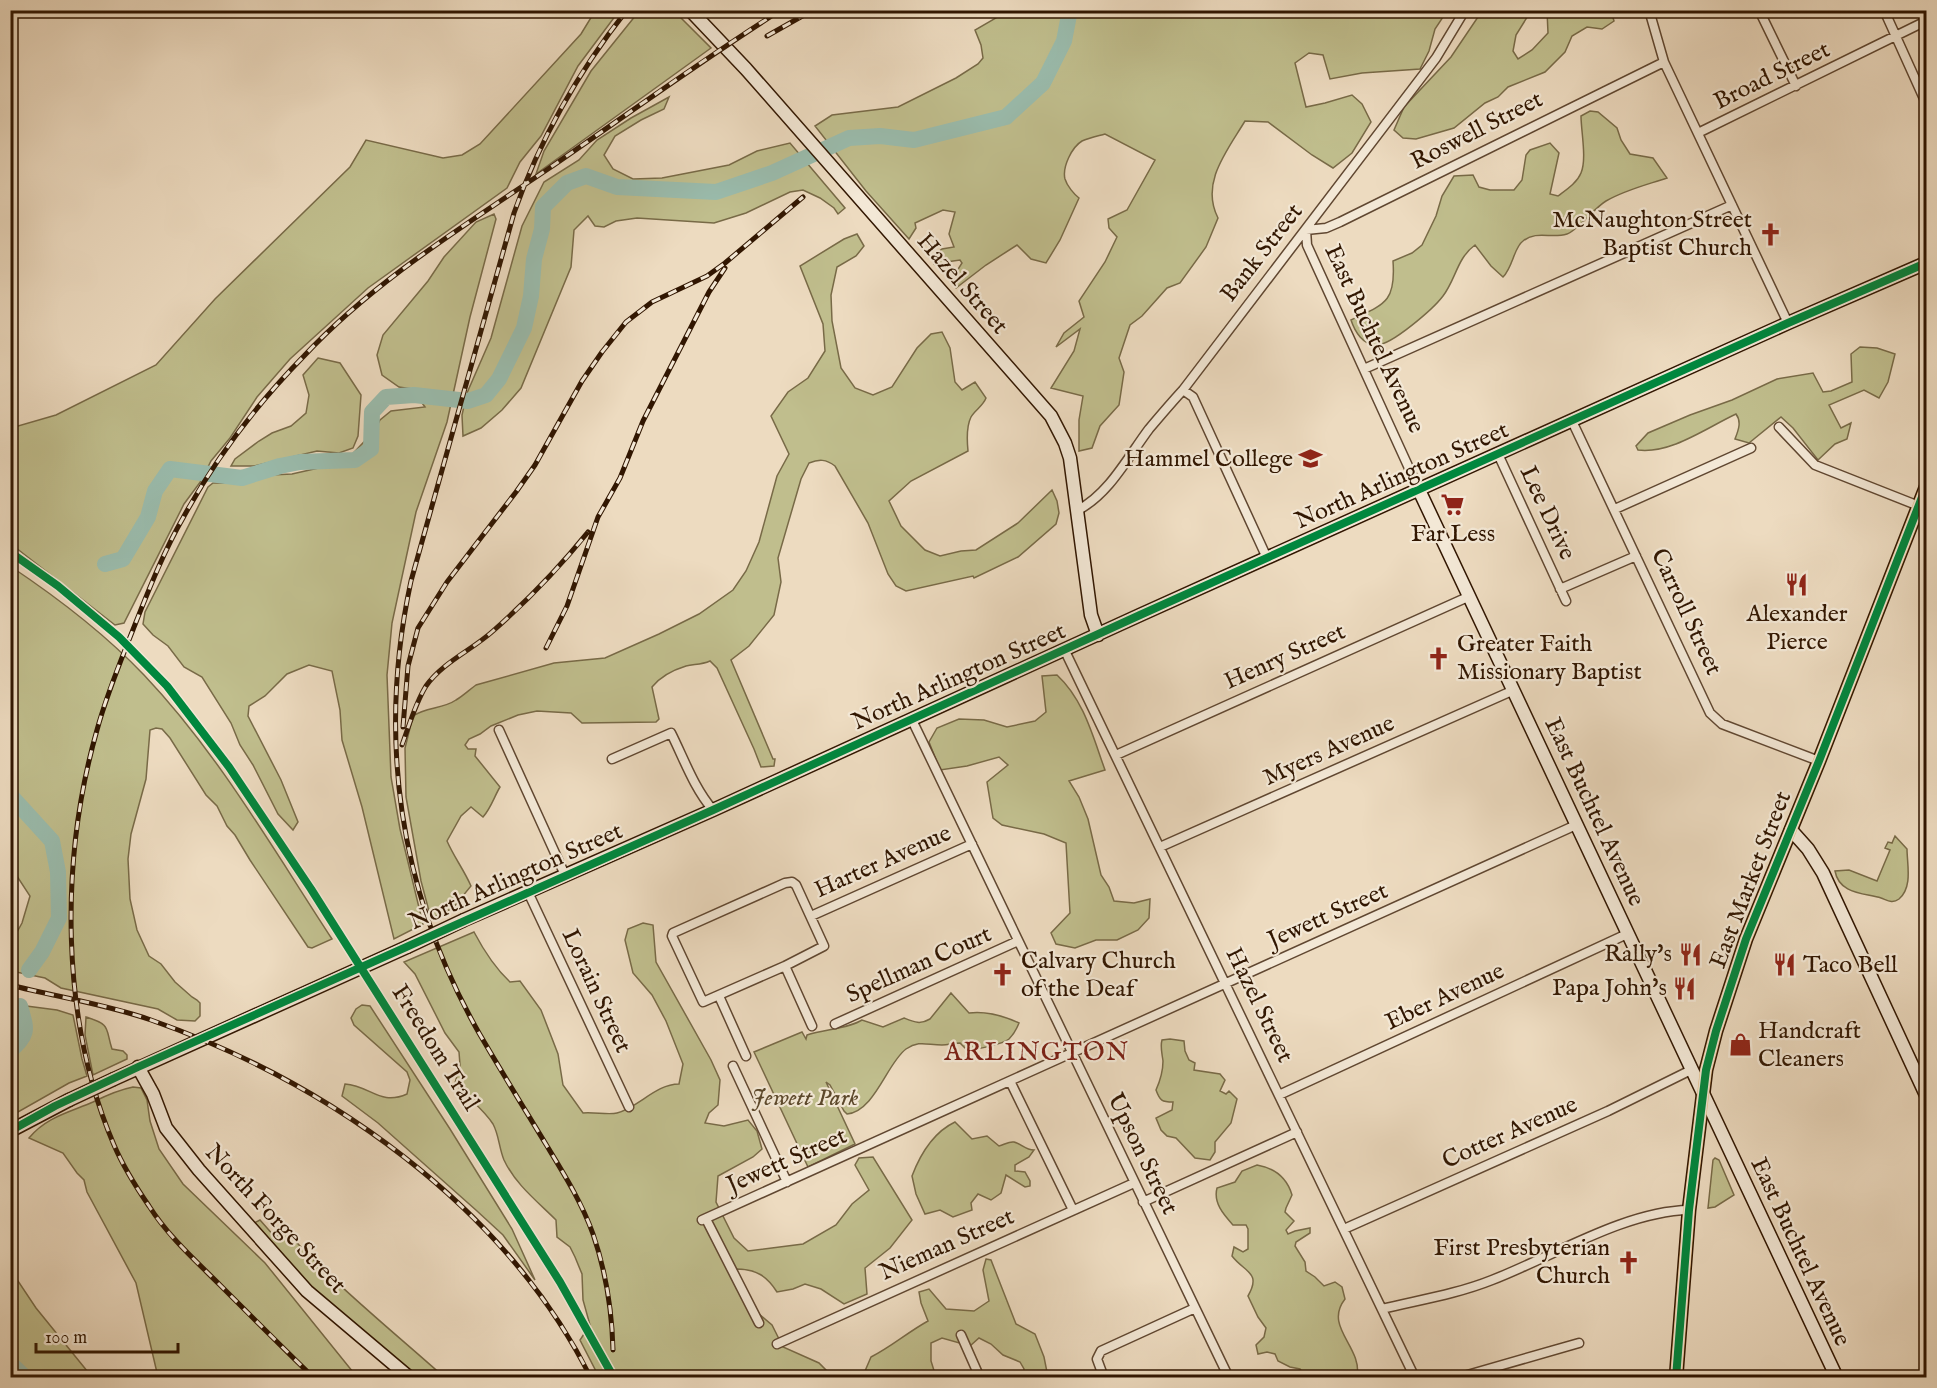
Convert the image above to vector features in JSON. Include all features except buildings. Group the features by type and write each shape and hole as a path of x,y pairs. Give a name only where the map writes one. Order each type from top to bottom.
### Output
{"main road":[{"name":"East Market Street","path":"1676,1377 1689,1210 1703,1094 1711,1050 1736,969 1926,487"}],"street":[{"name":"Hazel Street","path":"690,10 746,69 1049,414 1065,443 1070,458 1091,615 1098,635"},
{"name":"Bank Street","path":"1077,510 1091,503 1105,488 1150,428 1183,390 1436,58 1466,10"},
{"path":"1649,10 1664,62 1788,323"},
{"path":"1759,10 1796,86"},
{"path":"1884,10 1926,103"},
{"name":"Broad Street","path":"1698,133 1926,21"},
{"name":"Roswell Street","path":"1306,230 1326,228 1340,222 1664,62"},
{"path":"1364,369 1732,205"},
{"name":"East Buchtel Avenue","path":"1306,230 1307,245 1419,490 1836,1377"},
{"name":"North Arlington Street","path":"10,1131 138,1067 713,810 1788,323 1926,263"},
{"path":"1183,390 1193,397 1267,558"},
{"name":"Carroll Street","path":"1572,421 1710,713 1722,724 1819,761"},
{"path":"1779,427 1815,465 1919,506"},
{"path":"1615,509 1751,448"},
{"name":"Lee Drive","path":"1498,454 1566,601"},
{"name":"Lee Drive","path":"1560,589 1636,556"},
{"name":"Henry Street","path":"1116,755 1470,596"},
{"name":"Hazel Street","path":"1065,651 1415,1377"},
{"name":"Myers Avenue","path":"1160,847 1514,690"},
{"name":"Upson Street","path":"912,720 1229,1377"},
{"path":"499,730 566,875"},
{"path":"612,759 671,733 698,791 713,810"},
{"name":"Jewett Street","path":"759,1323 704,1219 1576,825"},
{"path":"1791,830 1808,849 1823,873 1926,1095"},
{"name":"Harter Avenue","path":"811,916 972,844"},
{"path":"792,882 796,885 811,916 824,942 822,948 703,1002 672,936 673,933 785,883 792,882"},
{"name":"Lorain Street","path":"528,892 629,1107"},
{"name":"Eber Avenue","path":"1279,1095 1628,934"},
{"name":"Spellman Court","path":"835,1024 1018,941"},
{"path":"784,966 812,1026"},
{"path":"719,996 746,1056"},
{"path":"733,1066 787,1182"},
{"name":"North Forge Street","path":"138,1067 153,1094 166,1128 199,1170 307,1291 410,1377"},
{"name":"Cotter Avenue","path":"1344,1229 1608,1111 1691,1070"},
{"path":"1010,1081 1072,1210"},
{"path":"1143,1202 1297,1132"},
{"name":"Nieman Street","path":"777,1344 1134,1183"},
{"path":"1382,1309 1474,1287 1574,1243 1625,1224 1654,1214 1689,1210"},
{"path":"1104,1377 1097,1356 1101,1351 1195,1308"},
{"path":"961,1335 980,1377"},
{"path":"1456,1377 1579,1343"}],"green space":[{"path":"640,10 674,11 711,48 536,174 544,151 591,71"},
{"path":"595,11 619,11 578,66 541,136 520,162 507,188 368,288 290,359 257,397 230,438 211,461 201,481 184,504 124,623 115,625 11,544 11,428 56,415 156,365 215,299 350,167 366,140 443,158 462,155 480,144 581,34"},
{"path":"1004,11 1447,11 1435,29 1429,51 1420,69 1362,73 1330,79 1323,55 1309,53 1295,63 1306,107 1352,95 1362,104 1371,122 1352,153 1333,168 1268,122 1245,121 1224,156 1214,180 1213,205 1218,218 1206,247 1180,283 1167,288 1142,316 1130,325 1119,358 1124,372 1119,405 1100,426 1092,448 1079,451 1079,420 1083,396 1051,388 1074,351 1080,329 1056,347 1064,333 1084,317 1079,301 1105,262 1117,237 1109,228 1108,219 1127,210 1155,160 1105,134 1082,141 1069,158 1064,174 1067,184 1079,198 1060,240 1046,263 1031,259 1017,245 956,288 953,285 955,274 962,263 960,260 938,266 934,264 936,254 942,249 954,247 949,234 955,212 943,210 915,223 916,228 909,239 866,191 815,126 832,115 898,107 956,78 978,64 983,58 975,30"},
{"path":"1482,11 1531,11 1516,35 1513,51 1518,59 1532,50 1548,33 1547,11 1611,11 1614,21 1602,29 1587,27 1572,36 1565,52 1545,72 1508,87 1498,97 1485,103 1454,128 1416,139 1403,138 1394,130 1404,107 1451,57"},
{"path":"669,97 664,109 615,136 604,155 613,169 633,179 662,178 729,165 757,151 790,143 845,208 838,214 834,208 820,198 803,190 790,192 746,213 714,223 637,218 616,221 604,227 595,226 588,216 574,230 571,267 521,388 502,410 481,428 463,436 462,415 467,393 491,338 522,226 544,182 579,160 597,140"},
{"path":"1590,111 1598,112 1617,128 1630,154 1653,158 1667,178 1613,197 1567,234 1539,235 1523,241 1503,277 1475,245 1460,262 1443,296 1412,325 1383,344 1367,343 1360,337 1351,320 1386,300 1392,285 1393,261 1412,253 1422,245 1436,216 1442,196 1454,176 1473,175 1479,187 1490,190 1514,190 1522,180 1526,155 1530,150 1550,143 1559,153 1550,194 1558,196 1574,183 1581,173 1584,153 1581,116"},
{"path":"494,214 496,219 470,317 447,422 416,512 392,623 387,675 391,777 400,829 423,924 394,939 362,807 342,740 340,710 332,671 309,665 287,674 265,696 249,706 248,716 281,780 298,822 293,830 278,814 240,745 231,723 202,677 184,667 168,646 143,624 145,612 208,487 213,483 242,483 271,475 292,474 345,462 375,430 380,420 391,411 425,407 412,389 399,387 382,375 377,355 383,335 428,281 444,257 476,222"},
{"path":"857,234 864,246 856,256 837,267 831,295 832,321 841,368 855,388 873,395 892,387 917,348 931,334 942,332 950,348 955,382 962,390 975,382 986,398 969,421 968,451 911,481 889,501 901,526 925,550 940,556 976,550 1018,523 1052,490 1059,513 1056,524 1018,557 974,578 973,576 906,591 896,586 888,574 868,523 835,466 822,460 809,463 801,479 778,558 781,582 774,615 749,646 731,660 773,759 775,759 774,766 761,767 717,668 710,661 676,670 655,683 652,687 659,719 656,722 582,723 571,713 537,711 518,715 491,726 469,739 465,745 468,749 476,749 475,756 500,787 483,817 471,807 461,816 447,841 471,886 453,908 433,918 430,915 421,881 406,797 405,748 413,716 451,703 476,685 554,663 605,658 699,614 733,590 746,571 759,542 777,476 789,454 771,416 788,392 808,378 825,351 823,324 800,266 844,239"},
{"path":"1860,347 1877,348 1895,354 1888,382 1879,398 1864,390 1829,405 1841,428 1851,423 1847,439 1835,444 1818,460 1793,428 1781,417 1749,443 1735,439 1739,423 1736,414 1676,444 1650,450 1638,450 1636,446 1648,433 1732,400 1777,379 1813,373 1823,392 1852,382 1851,354"},
{"path":"318,358 340,363 361,395 358,436 353,448 339,453 317,451 254,466 231,466 235,459 259,441 291,426 306,413 309,395 303,375"},
{"path":"10,566 97,630 144,675 171,705 244,802 332,939 312,948 308,947 170,738 162,729 156,728 150,730 146,779 131,834 128,859 130,899 137,930 149,956 161,964 175,982 200,1003 200,1016 195,1021 177,1020 158,1009 61,988 45,978 11,971 11,943 22,923 30,896 11,867"},
{"path":"1057,675 1081,707 1105,770 1069,781 1088,819 1101,875 1114,901 1134,903 1150,899 1149,918 1138,930 1117,940 1096,940 1075,948 1056,944 1051,933 1070,913 1066,843 1044,834 1002,825 993,818 987,782 1008,765 999,757 967,766 940,770 929,742 937,728 959,719 984,720 1007,727 1035,721 1046,712 1042,676"},
{"path":"1895,836 1907,849 1908,882 1899,899 1890,901 1853,891 1841,884 1835,871 1849,870 1877,881 1890,850 1885,848 1888,842 1892,843"},
{"path":"643,923 653,925 656,962 720,1080 718,1105 709,1113 705,1123 724,1126 748,1120 757,1131 762,1149 753,1157 718,1176 716,1202 734,1238 748,1251 803,1244 836,1225 852,1204 869,1190 855,1165 859,1158 873,1157 912,1220 890,1248 865,1268 867,1294 844,1304 821,1289 805,1284 777,1292 765,1278 749,1270 736,1269 731,1276 745,1302 772,1325 783,1347 819,1363 833,1377 599,1377 580,1340 590,1325 583,1300 582,1274 575,1257 570,1247 557,1237 556,1220 527,1192 509,1169 502,1155 493,1124 455,1083 460,1065 459,1052 445,1033 415,974 404,962 474,932 499,971 510,982 520,981 541,1010 558,1054 563,1085 583,1113 617,1113 663,1088 679,1084 683,1064 666,1021 652,995 633,973 625,940 628,929"},
{"name":"Jewett Park","path":"951,993 969,1013 988,1013 1019,1023 1006,1041 977,1049 967,1050 960,1043 911,1046 899,1056 873,1096 857,1111 847,1114 826,1082 855,1144 808,1167 754,1052 802,1032 806,1039 807,1035 862,1020 883,1027 904,1018 914,1022 923,1022 930,1019"},
{"path":"11,1004 57,1010 73,1015 87,1076 69,1083 11,1116"},
{"path":"362,1005 370,1006 450,1129 512,1229 535,1280 503,1235 378,1123 342,1096 345,1084 354,1085 382,1097 390,1098 407,1094 410,1080 407,1072 354,1025 351,1018 356,1009"},
{"path":"86,1017 104,1025 112,1049 123,1051 127,1059 93,1075 85,1035"},
{"path":"1162,1040 1184,1041 1189,1060 1195,1063 1194,1070 1220,1074 1225,1080 1220,1091 1226,1094 1229,1091 1237,1099 1231,1123 1215,1142 1215,1152 1210,1160 1195,1158 1176,1138 1167,1136 1161,1130 1156,1118 1172,1110 1173,1102 1162,1100 1156,1090 1163,1061"},
{"path":"133,1087 141,1088 147,1100 150,1121 159,1149 183,1184 265,1263 357,1377 158,1377 136,1283 87,1192 84,1180 63,1153 29,1138 43,1125 59,1116"},
{"path":"955,1122 972,1139 987,1136 999,1146 1014,1142 1034,1150 1029,1157 1015,1165 1015,1171 1025,1172 1030,1186 1025,1187 1006,1175 1001,1193 991,1200 978,1194 971,1203 972,1210 953,1217 940,1210 925,1214 916,1194 912,1176 919,1160 934,1138"},
{"path":"1715,1158 1719,1160 1734,1195 1715,1207 1708,1208 1713,1160"},
{"path":"1257,1165 1279,1175 1290,1189 1292,1195 1285,1212 1294,1221 1286,1230 1288,1234 1310,1228 1310,1233 1296,1242 1295,1246 1305,1262 1306,1271 1324,1286 1335,1282 1342,1287 1345,1299 1339,1309 1338,1319 1355,1356 1357,1377 1306,1377 1300,1369 1278,1361 1275,1354 1267,1352 1258,1354 1256,1345 1264,1337 1266,1328 1248,1296 1252,1288 1252,1277 1232,1256 1234,1247 1243,1252 1248,1249 1248,1229 1246,1225 1233,1225 1220,1208 1216,1193 1217,1188 1235,1182 1242,1171"},
{"path":"260,1220 275,1237 285,1230 343,1288 444,1377 415,1377 310,1286 254,1223"},
{"path":"986,1259 991,1260 1016,1324 1035,1334 1044,1357 1048,1377 1023,1377 1024,1369 1020,1362 1003,1355 991,1344 979,1338 970,1346 942,1338 931,1343 931,1361 936,1377 862,1378 871,1357 928,1321 919,1292 929,1289 946,1309 974,1311 989,1301 983,1270"},
{"path":"10,1269 36,1308 92,1377 11,1377"}],"waterway":[{"path":"105,564 123,559 148,517 155,491 170,469 242,478 300,462 355,460 371,449 372,412 386,397 414,395 468,401 486,395 499,379 524,328 531,296 534,259 542,229 543,207 567,183 586,176 617,187 716,192 772,173 849,138 880,136 914,140 1006,117 1043,83 1064,41 1070,10"},
{"path":"10,795 52,841 58,872 59,918 42,952 29,970"},
{"path":"10,1051 21,1040 25,1031 20,1006"},
{"path":"10,1363 26,1378"}],"railway":[{"path":"613,1350 610,1306 605,1277 589,1222 566,1178 479,1033 452,980 430,925 413,869 402,813 396,756 396,698 401,640 411,581 514,213 536,159 562,107 592,57 627,10"},
{"path":"314,1378 173,1238 156,1217 121,1161 96,1096 83,1045 75,993 71,939 72,885 76,832 85,780 105,703 158,569 195,496 238,433 304,356 360,303 452,233 781,10"},
{"path":"767,36 813,10"},
{"path":"403,727 408,666 418,628 447,582 535,465 582,381 602,352 626,322 652,302 707,276 803,197"},
{"path":"546,648 567,606 598,517 620,478 643,421 709,292 725,268"},
{"path":"402,745 412,715 426,686 449,663 485,638 519,608 588,532"},
{"path":"10,985 99,1005 151,1020 217,1046 282,1078 345,1115 405,1158 461,1205 511,1258 555,1316 591,1378"}],"cycle path":[{"path":"10,1131 55,1106 138,1067 713,810 1788,323 1926,263"},
{"path":"1676,1378 1689,1210 1706,1070 1716,1031 1746,939 1819,761 1926,487"},
{"name":"Freedom Trail","path":"10,552 58,586 119,637 167,686 229,767 311,889 560,1282 614,1378"}],"place":[{"name":"McNaughton Street Baptist Church","path":"1770,234"},
{"name":"Hammel College","path":"1311,459"},
{"name":"Far Less","path":"1453,504"},
{"name":"Alexander Pierce","path":"1797,584"},
{"name":"Greater Faith Missionary Baptist","path":"1439,658"},
{"name":"Rally's","path":"1690,954"},
{"name":"Taco Bell","path":"1785,965"},
{"name":"Calvary Church of the Deaf","path":"1003,975"},
{"name":"Papa John's","path":"1685,988"},
{"name":"Handcraft Cleaners","path":"1740,1045"},
{"name":"First Presbyterian Church","path":"1628,1262"}],"district":[{"name":"ARLINGTON","path":"1037,1052"}]}
